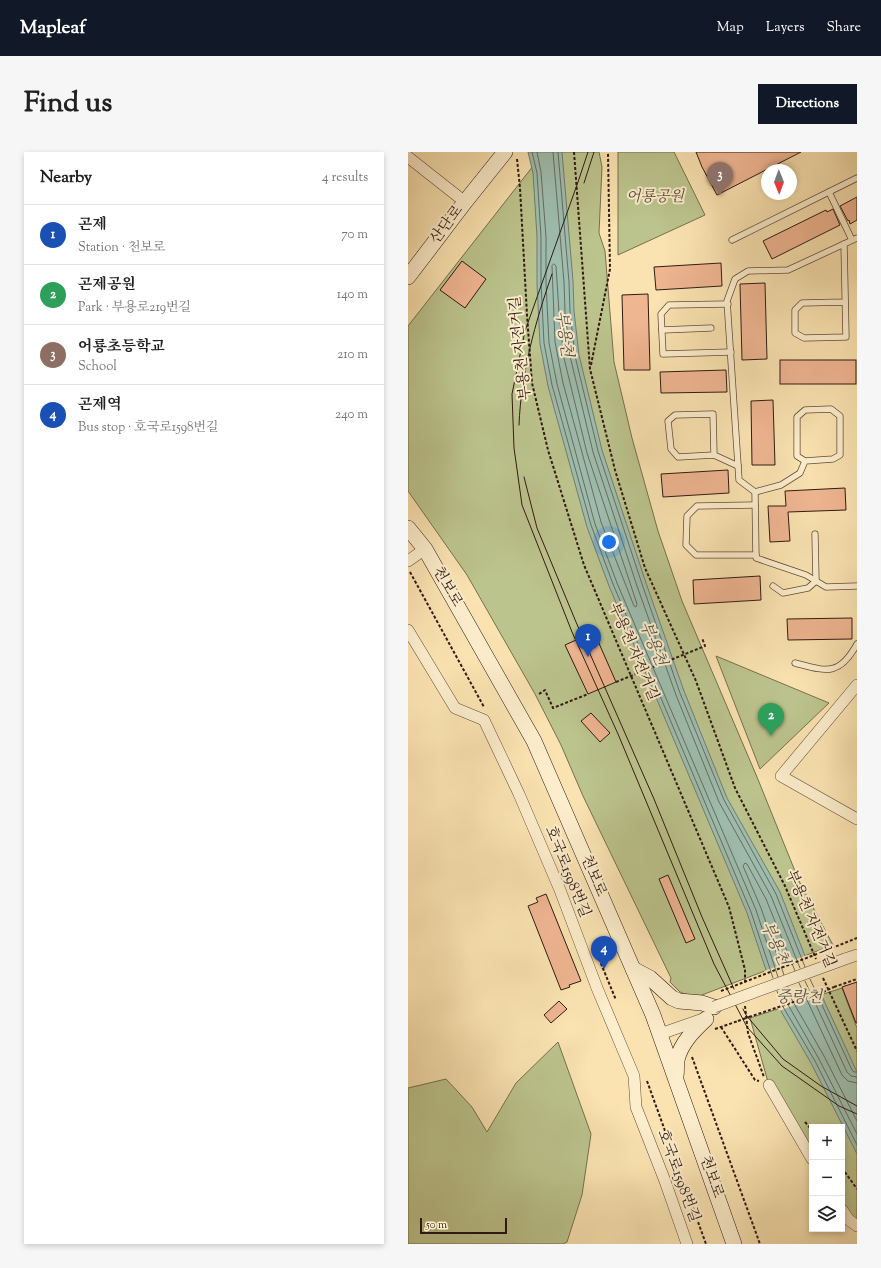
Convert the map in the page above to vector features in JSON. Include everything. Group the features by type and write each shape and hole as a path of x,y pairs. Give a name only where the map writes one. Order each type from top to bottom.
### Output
{"main road":[{"name":"산단로","path":"408,278 505,152"},
{"name":"천보로","path":"408,528 425,549 534,741 653,1015 734,1244"},
{"path":"633,969 650,978 672,998 679,1001 702,1003 710,1019 690,1035 684,1044 677,1060 676,1079"}],"street":[{"path":"408,157 465,202"},
{"path":"408,561 425,549"},
{"name":"호국로1598번길","path":"408,630 455,708 484,720 519,794 560,890 597,988 634,1076 636,1106 666,1181 687,1244"},
{"path":"857,685 781,776 857,819"},
{"path":"660,1034 710,1019 857,955"},
{"path":"767,1084 809,1154"},
{"path":"845,1214 849,1220 857,1226"}],"lane":[{"path":"732,240 857,178"},
{"path":"755,492 739,480 728,304 734,279 748,271 788,270 855,239 829,192"},
{"path":"844,244 846,337 804,338 795,333 795,310 802,303 845,302"},
{"path":"728,304 670,305 661,314 663,354 731,352"},
{"path":"662,330 711,328"},
{"path":"831,408 840,416 840,455 833,459 804,461 797,456 797,417 806,410 831,408"},
{"path":"714,455 712,414 675,414 668,421 671,449 678,457 714,455 738,466"},
{"path":"755,492 781,485 800,473 804,461"},
{"path":"755,492 756,558 806,575 826,586 857,586"},
{"path":"755,505 697,506 687,516 686,545 696,555 756,555"},
{"path":"815,534 816,581"},
{"path":"773,586 783,592 808,588 816,581"},
{"path":"795,663 823,670 835,669 850,656 857,644"}],"path":[{"name":"부용천 자전거길","path":"516,152 520,188 532,383 548,450 584,565 729,907 745,970 745,984"},
{"name":"부용천 자전거길","path":"574,152 590,369 614,470 645,568 696,681 735,788 785,886 818,965"},
{"path":"590,369 610,269 608,152"},
{"path":"616,682 705,646 702,638"},
{"path":"539,694 545,690 553,708 588,694"},
{"path":"721,991 857,938"},
{"name":"부용천 자전거길","path":"821,972 857,1051"},
{"path":"721,1027 857,979"},
{"path":"745,999 748,1033 767,1084"},
{"path":"710,1019 721,1027 755,1080 767,1084"},
{"path":"691,1054 760,1244"},
{"path":"645,1076 706,1244"},
{"path":"801,1119 809,1127"},
{"path":"845,1172 857,1190"}],"green space":[{"path":"544,152 599,152 602,167 599,233 605,251 614,362 632,438 658,531 682,601 757,777 799,881 833,945 694,998 680,992 670,982 671,978 583,796 561,745 535,694 467,575 408,491 408,326"},
{"name":"어룡공원","path":"618,152 674,152 705,215 618,255"},
{"path":"716,656 829,703 760,769"},
{"path":"842,988 857,1028 857,1224 845,1211 845,1124 809,1124 809,1151 768,1082 750,1018"},
{"path":"558,1042 591,1134 582,1195 567,1242 563,1244 408,1244 408,1088 446,1079 472,1107 487,1132 516,1083"}],"water":[{"name":"중랑천","path":"528,152 562,152 573,281 574,311 579,355 602,450 684,691 727,798 780,892 814,979 857,1072 857,1154 845,1130 845,1124 842,1124 811,1063 778,1006 747,913 609,586 587,527 548,386 540,344 537,284 537,237 533,173"}],"pier":[{"path":"807,955 823,994 779,1011 764,971"}],"building":[{"path":"696,152 801,152 778,164 761,164 761,172 717,195"},
{"path":"857,197 857,220 850,224 840,206"},
{"path":"833,209 840,225 772,259 763,241 826,210 827,212"},
{"path":"462,261 486,279 465,308 440,290"},
{"path":"721,263 722,286 656,290 654,267"},
{"path":"765,283 767,359 742,360 740,284"},
{"path":"648,294 650,370 624,370 622,295"},
{"path":"780,360 856,360 856,384 780,384"},
{"path":"726,370 727,392 661,393 660,372"},
{"path":"773,400 775,465 752,465 751,401"},
{"path":"728,470 729,493 663,497 661,474"},
{"path":"845,488 846,510 788,512 790,541 770,542 768,506 786,506 785,491"},
{"path":"760,576 761,600 694,604 693,580"},
{"path":"852,618 852,639 788,640 787,619"},
{"path":"594,632 616,682 588,694 565,645"},
{"path":"591,713 610,733 600,742 581,721"},
{"path":"668,875 695,939 686,943 659,879"},
{"path":"546,894 581,981 569,985 570,987 561,990 528,906 538,902 536,898"},
{"path":"857,982 857,1023 856,1023 842,987"},
{"path":"559,1001 567,1009 551,1023 544,1015"}],"tram line":[{"path":"588,152 525,331 512,394 514,448 522,505 572,632 618,734 714,964 747,1027 782,1066 839,1106 857,1114"},
{"path":"584,183 594,152"},
{"path":"519,425 520,406 530,348 552,274"},
{"path":"524,477 537,528 734,989"},
{"path":"743,1009 746,1015 783,1059 821,1086 857,1106"}],"place":[{"name":"어룡초등학교","path":"720,195"},
{"name":"곤제","path":"588,657"},
{"name":"곤제공원","path":"771,736"},
{"name":"곤제역","path":"604,969"}],"water label":[{"name":"부용천","path":"563,334"},
{"name":"부용천","path":"652,644"},
{"name":"부용천","path":"774,944"}]}
